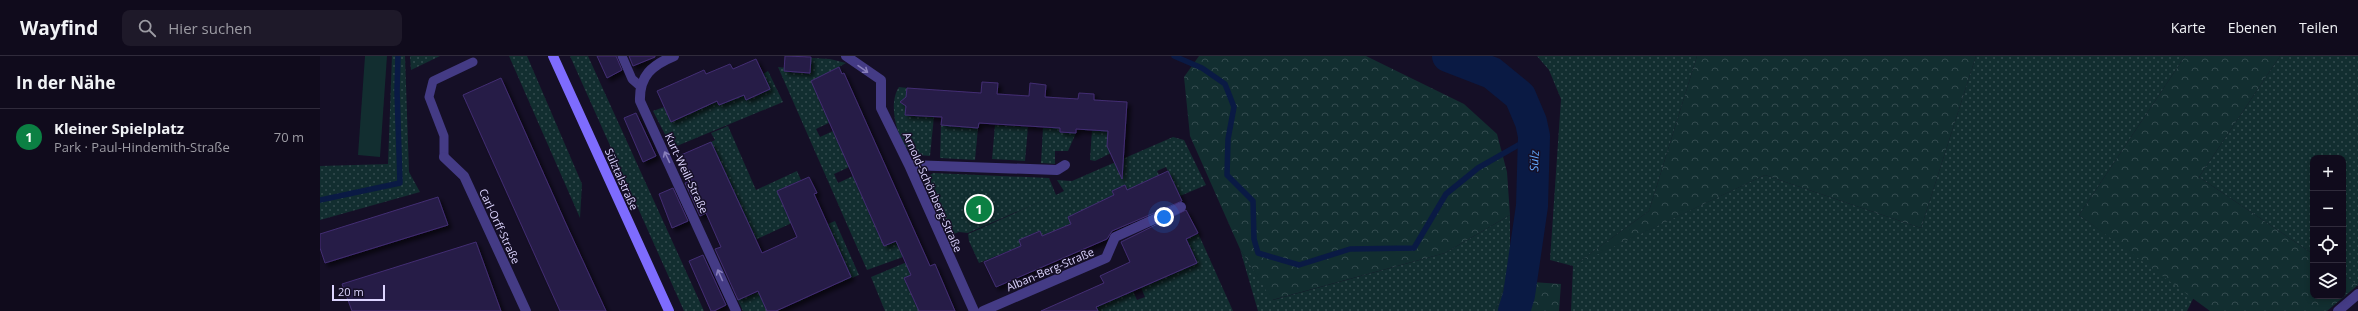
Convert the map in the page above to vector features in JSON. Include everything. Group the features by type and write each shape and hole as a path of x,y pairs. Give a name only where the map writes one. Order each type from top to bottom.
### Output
{"main road":[{"name":"Sülztalstraße","path":"553,56 669,311"}],"street":[{"path":"640,86 648,72 661,61 674,56"},
{"name":"Arnold-Schönberg-Straße","path":"846,56 881,80 881,108 909,165 974,311"},
{"name":"Kurt-Weill-Straße","path":"640,86 640,101 736,311"},
{"name":"Carl-Orff-Straße","path":"444,158 464,176 526,311"},
{"path":"909,165 1058,170 1065,165"},
{"name":"Alban-Berg-Straße","path":"983,311 1106,258 1116,237 1181,207"},
{"path":"2338,311 2358,294"}],"lane":[{"path":"622,56 632,79 640,86"},
{"path":"444,158 444,136 429,97 433,81 473,62"}],"green space":[{"path":"365,56 387,56 380,157 358,155"},
{"path":"392,56 405,56 409,172 420,192 320,220 320,166 388,164"},
{"path":"410,56 440,56 411,70"},
{"path":"509,56 527,56 582,184 580,218"},
{"path":"570,56 588,56 704,311 684,311"},
{"path":"1199,56 1366,56 1464,104 1497,134 1507,172 1510,215 1445,253 1272,300 1240,249 1190,136 1184,77"},
{"path":"1537,56 1697,56 1649,211 1576,264 1765,175 1921,228 1976,56 2185,56 2079,215 2194,297 2187,311 1571,311 1573,266 1550,260 1561,99 1549,70"},
{"path":"1697,56 1976,56 1921,228 1765,175 1573,266 1649,211"},
{"path":"2185,56 2280,56 2199,177 2310,252 2310,299 2341,299 2327,311 2210,311 2079,215"},
{"path":"2280,56 2358,56 2358,285 2346,277 2346,155 2310,155 2310,252 2199,177"},
{"path":"811,58 830,59 846,63 826,74 814,87 824,112 839,106 837,119 816,129 820,137 833,131 845,157 858,163 834,174 838,183 853,176 884,246 896,241 903,257 867,270 778,67 804,70 804,73 809,74"},
{"path":"768,71 783,102 672,148 653,111 664,107 671,122 717,101 719,105 744,95 747,100 770,89 763,74"},
{"path":"899,87 907,88 906,97 903,104 906,106 906,115 935,106 930,156 911,153 904,145 900,137 894,111 894,102"},
{"path":"941,125 978,128 975,160 940,158"},
{"path":"995,125 1028,127 1025,161 992,159"},
{"path":"728,126 756,190 797,171 801,180 777,191 788,216 804,210 807,216 755,240 711,142 715,140 711,133"},
{"path":"1043,128 1060,128 1060,132 1076,133 1068,151 1055,151 1055,164 1041,163"},
{"path":"1092,130 1108,131 1111,153 1095,161 1090,160"},
{"path":"1173,137 1184,140 1206,185 1180,196 1166,167 1157,171 1159,175 1127,190 1125,185 1112,191 1114,195 1097,203 1098,206 1068,217 1071,224 1042,236 1039,231 1019,240 1021,246 979,263 969,241 968,234 1051,197 968,233 959,232 948,236 926,181 933,173 1049,178 1056,195 1064,191 1057,180 1072,181"},
{"path":"1510,215 1510,272 1495,311 1258,311 1240,249 1273,300 1445,253"},
{"path":"835,221 859,275 837,284 834,276 823,281 826,289 821,291 818,284 800,293 803,300 799,302 796,295 778,303 781,309 778,310 775,306 767,311 743,311 732,287 744,298 841,255 828,224"},
{"path":"1198,233 1233,311 1097,311 1096,306 1133,291 1137,300 1145,297 1131,264 1143,259 1153,283 1197,263 1186,239"},
{"path":"907,262 916,273 904,278 915,303 930,311 885,311 871,277"},
{"path":"1510,272 1532,282 1561,284 1559,311 1495,311"},
{"path":"2346,277 2358,285 2346,295"}],"building":[{"path":"597,56 616,56 622,70 607,78"},
{"path":"629,56 655,56 655,57 633,66"},
{"path":"785,56 811,57 810,73 784,71"},
{"path":"756,59 770,89 746,100 744,95 719,105 717,101 671,122 657,91 704,70 706,74 730,64 733,69"},
{"path":"839,67 842,74 844,73 930,266 935,264 955,311 919,311 904,278 911,275 896,241 884,246 811,81"},
{"path":"501,78 606,311 560,311 463,95"},
{"path":"982,82 998,83 997,94 1029,96 1030,83 1046,85 1045,97 1078,99 1079,93 1094,94 1094,100 1127,102 1122,179 1107,146 1108,131 1076,129 1076,133 1060,132 1060,128 979,123 978,128 941,125 942,117 905,115 906,106 900,102 906,97 907,88 981,93"},
{"path":"636,113 656,156 643,162 624,118"},
{"path":"711,142 762,253 797,237 777,191 809,177 817,193 814,194 851,277 776,311 767,311 758,291 738,300 715,249 721,247 706,213 700,216 685,183 692,180 681,155"},
{"path":"1168,171 1182,201 1112,231 1107,239 996,287 984,262 1021,246 1019,240 1040,231 1042,236 1071,224 1068,217 1114,195 1112,191 1125,185 1127,190"},
{"path":"673,188 688,221 672,228 659,194"},
{"path":"438,197 448,225 325,263 320,248 320,234"},
{"path":"1186,210 1198,233 1186,239 1197,263 1096,307 1098,311 1041,311 1104,283 1100,276 1130,262 1121,242"},
{"path":"476,242 501,311 352,311 342,284"},
{"path":"703,255 726,305 714,311 711,311 689,261"}],"waterway":[{"path":"320,200 400,183 397,91 398,56"},
{"path":"1174,56 1202,68 1225,84 1234,107 1228,139 1227,175 1253,201 1254,239 1258,253 1299,265 1350,249 1414,248 1446,194 1478,168 1534,136"},
{"name":"Sülz","path":"1448,56 1492,73 1520,96 1531,122 1534,136 1532,206 1519,295 1514,311"}],"place":[{"name":"Kleiner Spielplatz","path":"979,209"}]}
